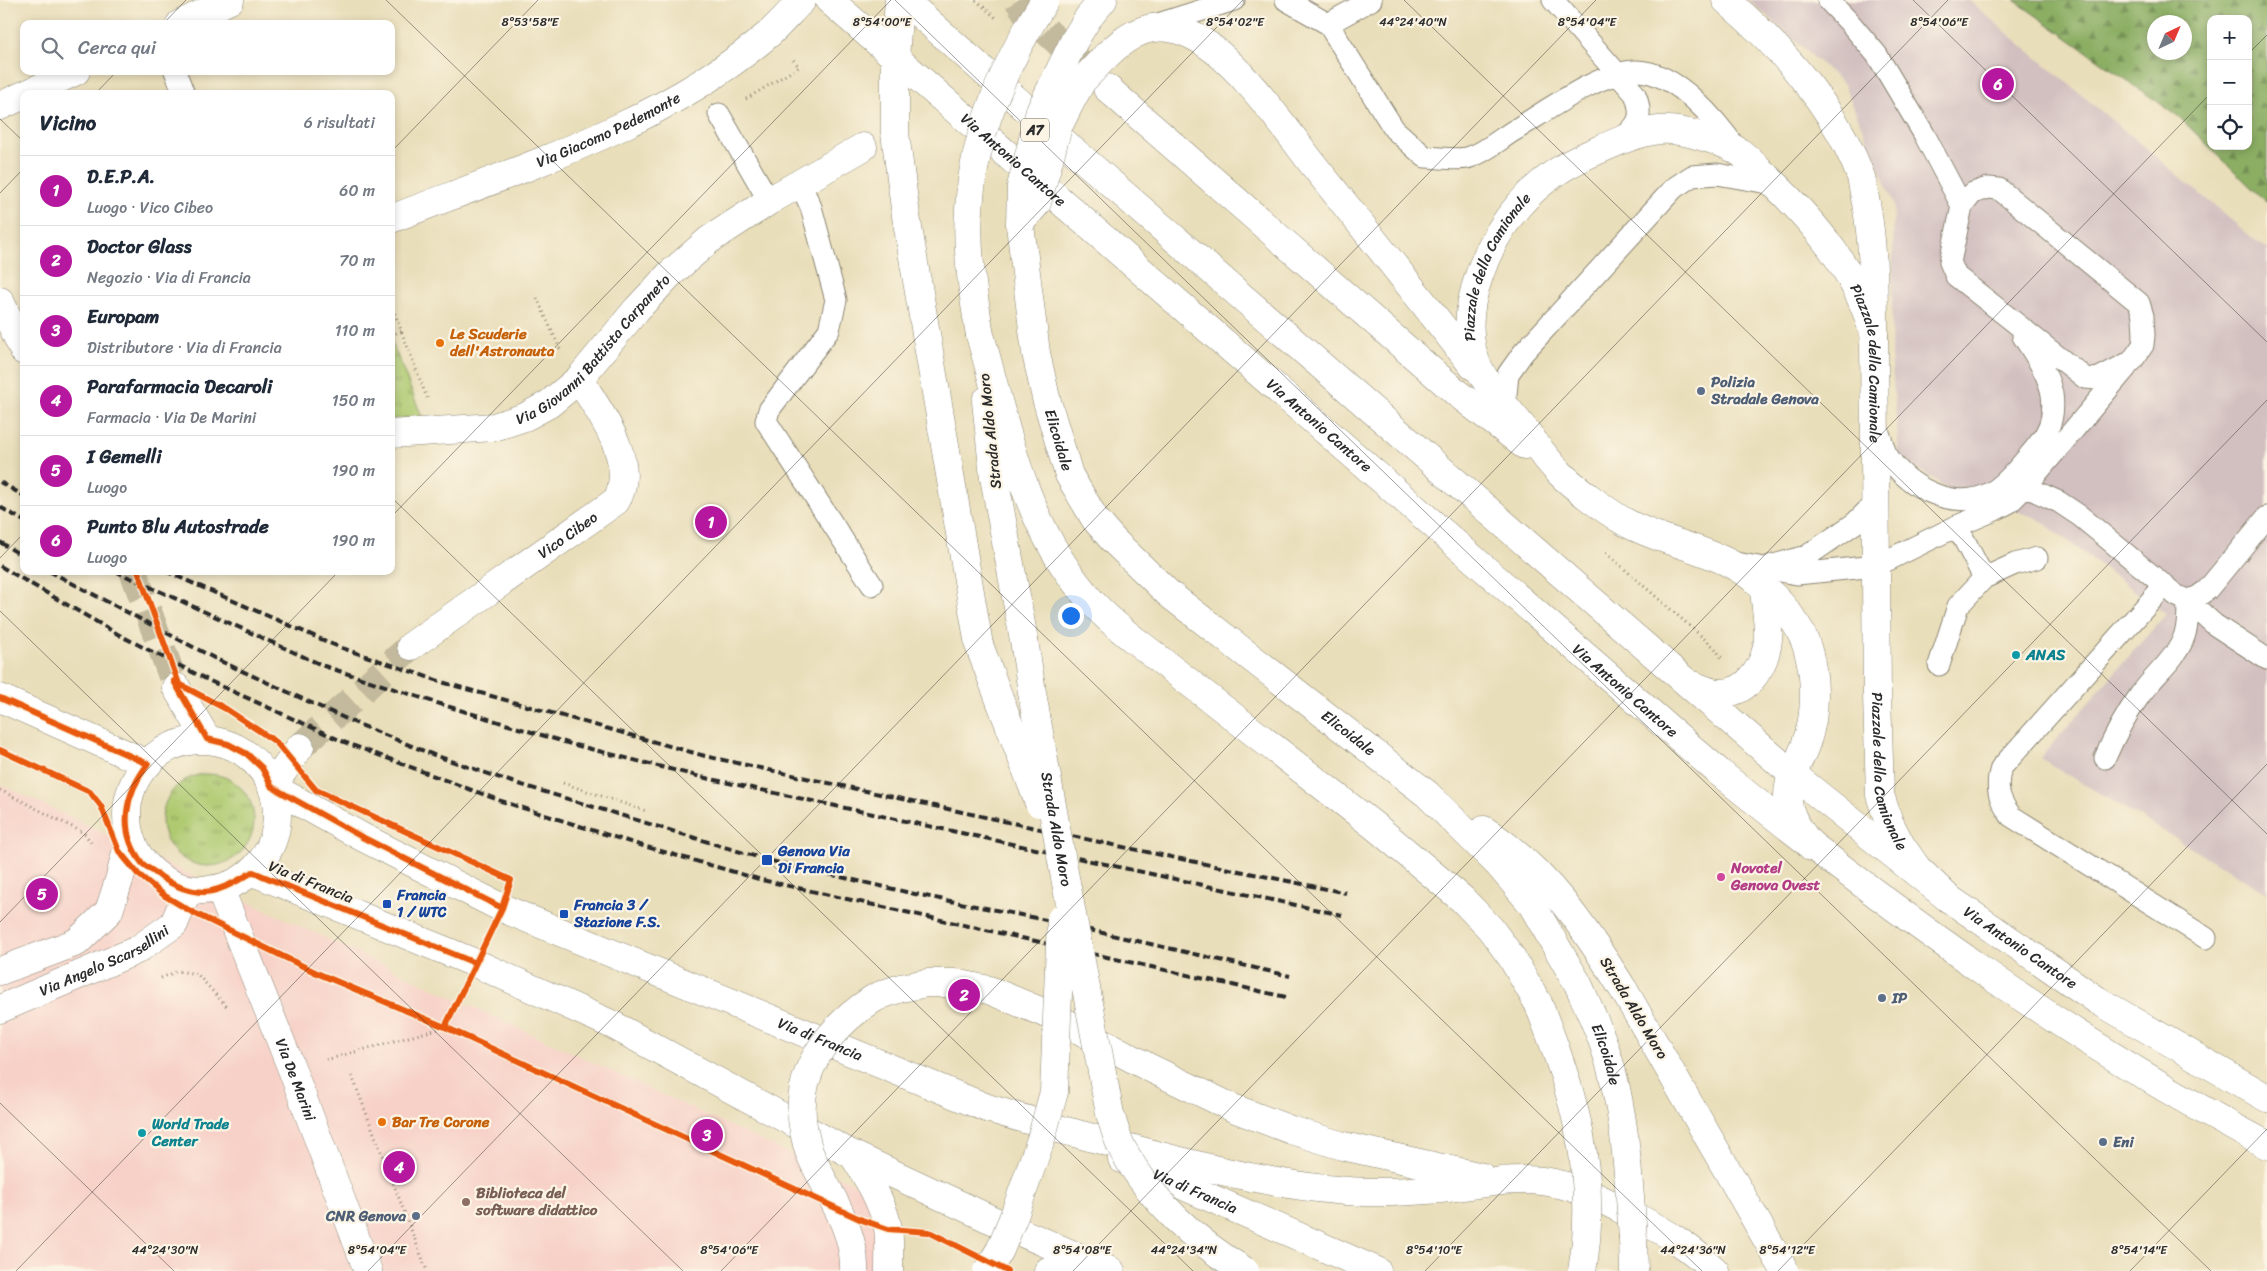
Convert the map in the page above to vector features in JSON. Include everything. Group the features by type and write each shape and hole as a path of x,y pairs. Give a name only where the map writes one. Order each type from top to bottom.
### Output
{"main road":[{"path":"188,20 230,0"},
{"name":"Via Giacomo Pedemonte","path":"395,217 544,159 640,117 743,54 771,32 802,0"},
{"name":"Via Antonio Cantore","path":"829,0 1720,773 1812,847 2042,1012 2144,1075 2267,1145"},
{"path":"899,0 895,58 895,133 906,216 979,645 1063,868 1054,1092 1042,1139 1014,1216 1000,1250 987,1271"},
{"name":"Via Antonio Cantore","path":"904,0 1076,153 1791,773 1948,898 2097,1000 2267,1098"},
{"path":"1046,0 1026,30 997,90 978,150 968,211 973,294 980,335 1028,500 1044,535 1061,563 1085,595 1111,621 1377,828 1462,899 1490,928 1512,958 1538,1003 1556,1048 1573,1101 1584,1150 1587,1204 1586,1250 1582,1271"},
{"name":"A7","path":"1020,225 1021,187 1040,111 1074,41 1088,18 1103,0"},
{"path":"1726,0 1752,22 1783,54 1810,87 1837,126 1861,178 1869,222 1873,271 1874,336"},
{"path":"1020,225 1037,203 1058,127 1082,81 1104,57 1130,36 1146,29 1167,28 1188,33 1209,45 1230,64 1272,113 1485,380"},
{"path":"34,90 67,75"},
{"path":"1108,88 1458,394 1558,472"},
{"path":"0,106 20,96"},
{"name":"Piazzale della Camionale","path":"1791,773 1806,745 1812,720 1812,673 1807,649 1798,626 1762,579 1726,561 1649,533 1623,521 1558,472 1485,380 1474,357 1470,338 1470,307 1487,253 1510,214 1538,185 1573,162 1619,141 1660,130 1702,137 1738,151 1796,204 1822,234 1840,260 1867,310 1874,336 1878,768 1880,794 1889,822 1901,845 1917,868 1948,898"},
{"name":"Via Giovanni Battista Carpaneto","path":"395,434 494,427 524,417 549,404 579,379 637,308 669,275 709,240 769,201 863,147"},
{"name":"Elicoidale","path":"1020,225 1036,353 1046,398 1069,475 1095,519 1113,540 1169,594 1417,787 1498,864 1531,903 1578,984 1601,1038 1614,1083 1622,1122 1634,1271"},
{"path":"0,301 20,343"},
{"name":"Strada Aldo Moro","path":"980,335 994,478 1063,868 1110,1114 1122,1149 1143,1182 1163,1206 1222,1258 1245,1271"},
{"name":"Vico Cibeo","path":"411,646 616,501 622,492 623,477 618,448 604,418 579,379"},
{"path":"1687,682 1708,692 1723,694 1749,683 1765,656 1768,638 1762,579"},
{"path":"176,686 207,739"},
{"path":"0,698 148,764"},
{"name":"Via di Francia","path":"207,739 228,744 247,754 262,768 272,787 278,809 276,832 268,854 253,872 220,889 204,892 188,890 168,882 143,864 129,840 126,820 136,780 148,764 161,752 178,744 207,739"},
{"path":"272,787 300,746"},
{"name":"Via Antonio Cantore","path":"1791,773 1787,790 1790,809 1796,825 1812,847"},
{"name":"Via di Francia","path":"272,787 362,837 502,908 987,1108 1059,1129 1164,1179 1377,1271"},
{"name":"Strada Aldo Moro","path":"1417,787 1496,837 1547,882 1585,928 1625,992 1785,1271"},
{"name":"Via Angelo Scarsellini","path":"0,970 77,942 109,911 129,840"},
{"name":"Via di Francia","path":"253,872 475,963 613,1025 853,1155 990,1219 1111,1271"},
{"name":"Via De Marini","path":"220,889 292,1067 368,1271"},
{"name":"Via Angelo Scarsellini","path":"0,1009 137,950 174,924 188,890"},
{"path":"854,1271 854,1260 844,1222 809,1152 802,1118 804,1080 819,1051 842,1023 874,998 901,988 928,984 955,983 989,990 1059,1019 1194,1090 1291,1130 1343,1146 1498,1181"},
{"path":"1059,1129 1227,1172 1279,1183 1335,1190 1378,1194 1498,1181 1526,1180 1553,1182 1576,1189 1665,1232 1709,1265"},
{"path":"853,1155 873,1185 888,1229 889,1271"},
{"path":"1048,1271 1081,1258"}],"lane":[{"path":"1146,29 1234,0"},
{"name":"Piazzale della Camionale","path":"1286,0 1328,24 1394,129 1425,157 1469,158 1587,87 1618,73 1637,71 1656,75 1689,96 1720,124 1738,151"},
{"path":"1328,24 1371,0"},
{"path":"1552,0 1635,94 1640,108 1639,120 1632,131 1619,141"},
{"path":"1828,0 1850,22 1877,55 1924,134 1962,206"},
{"path":"177,75 182,90"},
{"path":"719,114 769,201"},
{"path":"1505,405 1508,374 1523,353 1674,188 1692,176 1717,174 1774,184"},
{"path":"800,184 811,207 836,300 830,330 769,410 766,421 872,585"},
{"path":"1876,423 1887,454 1895,466 1916,485 1952,499 1976,499 2017,482 2132,360 2144,340 2143,316 2139,303 1999,190 1988,188 1969,197 1962,206 1950,262 1956,276 2085,378 2097,379 2132,360"},
{"path":"1762,579 1876,566 2010,502 2017,482 2046,435 2053,406 2048,379 2016,325"},
{"path":"2017,482 2080,516 2177,596 2187,600 2215,625 2267,659"},
{"path":"1762,579 1808,556 1855,524 1876,502"},
{"path":"2187,600 2197,597 2206,590 2267,517"},
{"path":"1957,526 1984,578"},
{"path":"1939,665 1958,606 1984,578 2015,564 2037,558"},
{"path":"2165,585 2001,768 1998,780 1998,793 2003,805 2011,816 2206,938"},
{"path":"2105,758 2119,725 2142,693 2174,658 2181,646 2187,631 2189,615 2187,600"}],"path":[{"path":"719,114 800,67"},
{"path":"537,298 551,332 579,379"},
{"path":"395,314 440,432"},
{"path":"395,334 402,331"},
{"path":"563,783 646,811"},
{"path":"0,790 84,833 95,848"},
{"path":"160,978 178,970 197,974 230,1010"},
{"path":"436,1023 454,1031"},
{"path":"326,1060 445,1027"},
{"path":"352,1076 427,1271"}],"shaded area":[{"path":"1749,0 1968,0 2267,250 2267,893 2040,758 2166,614 2037,518 1948,489 1899,456 1891,353 1894,204 1844,84"},
{"path":"0,784 220,889 893,1202 897,1241 874,1271 0,1271"}],"green space":[{"path":"2014,0 2267,0 2267,203 2213,150 2252,150 2252,15 2207,15 2207,144 2179,117"},
{"path":"395,350 422,417 395,419"},
{"path":"208,774 226,777 241,787 251,802 254,820 251,838 241,853 226,863 208,866 190,863 175,853 165,838 162,820 165,802 175,787 190,777"}],"tunnel":[{"path":"1018,0 1025,11 1107,88"},
{"path":"134,575 176,687"},
{"path":"300,747 411,646"}],"railway":[{"path":"0,482 20,494"},
{"path":"0,507 20,519"},
{"path":"0,542 20,554"},
{"path":"0,566 121,636 210,681 344,742 501,801 633,843 762,880 1286,997"},
{"path":"57,575 216,659 353,722 434,755 509,781 767,860 915,894 1046,920 1290,976"},
{"path":"124,575 324,666 571,744 701,777 1342,915"},
{"path":"174,575 339,647 445,683 705,756 1118,846 1346,893"}],"cycle path":[{"path":"139,575 179,684 226,709 276,742 316,790 511,880 502,908 445,1027"},
{"path":"174,681 207,739 228,744 247,754 262,768 272,787 362,837 502,908"},
{"path":"0,698 148,764 134,787 129,800 127,812 129,838 134,851 142,863 171,883 181,888 204,892 230,885 253,872 475,963"},
{"path":"0,750 90,792 101,806 119,851 138,874 165,896 192,912 319,974 445,1027 862,1220 888,1229 929,1232 1007,1271"}],"place":[{"name":"Punto Blu Autostrade","path":"1998,84"},
{"name":"Le Scuderie dell'Astronauta","path":"440,343"},
{"name":"Polizia Stradale Genova","path":"1701,391"},
{"name":"D.E.P.A.","path":"711,522"},
{"name":"ANAS","path":"2016,655"},
{"name":"Genova Via Di Francia","path":"767,860"},
{"name":"Novotel Genova Ovest","path":"1721,877"},
{"name":"I Gemelli","path":"42,894"},
{"name":"Francia 1 / WTC","path":"387,904"},
{"name":"Francia 3 / Stazione F.S.","path":"564,914"},
{"name":"Doctor Glass","path":"964,995"},
{"name":"IP","path":"1882,998"},
{"name":"Bar Tre Corone","path":"382,1122"},
{"name":"World Trade Center","path":"142,1133"},
{"name":"Europam","path":"707,1135"},
{"name":"Eni","path":"2103,1142"},
{"name":"Parafarmacia Decaroli","path":"399,1167"},
{"name":"Biblioteca del software didattico","path":"466,1202"},
{"name":"CNR Genova","path":"416,1216"}]}
